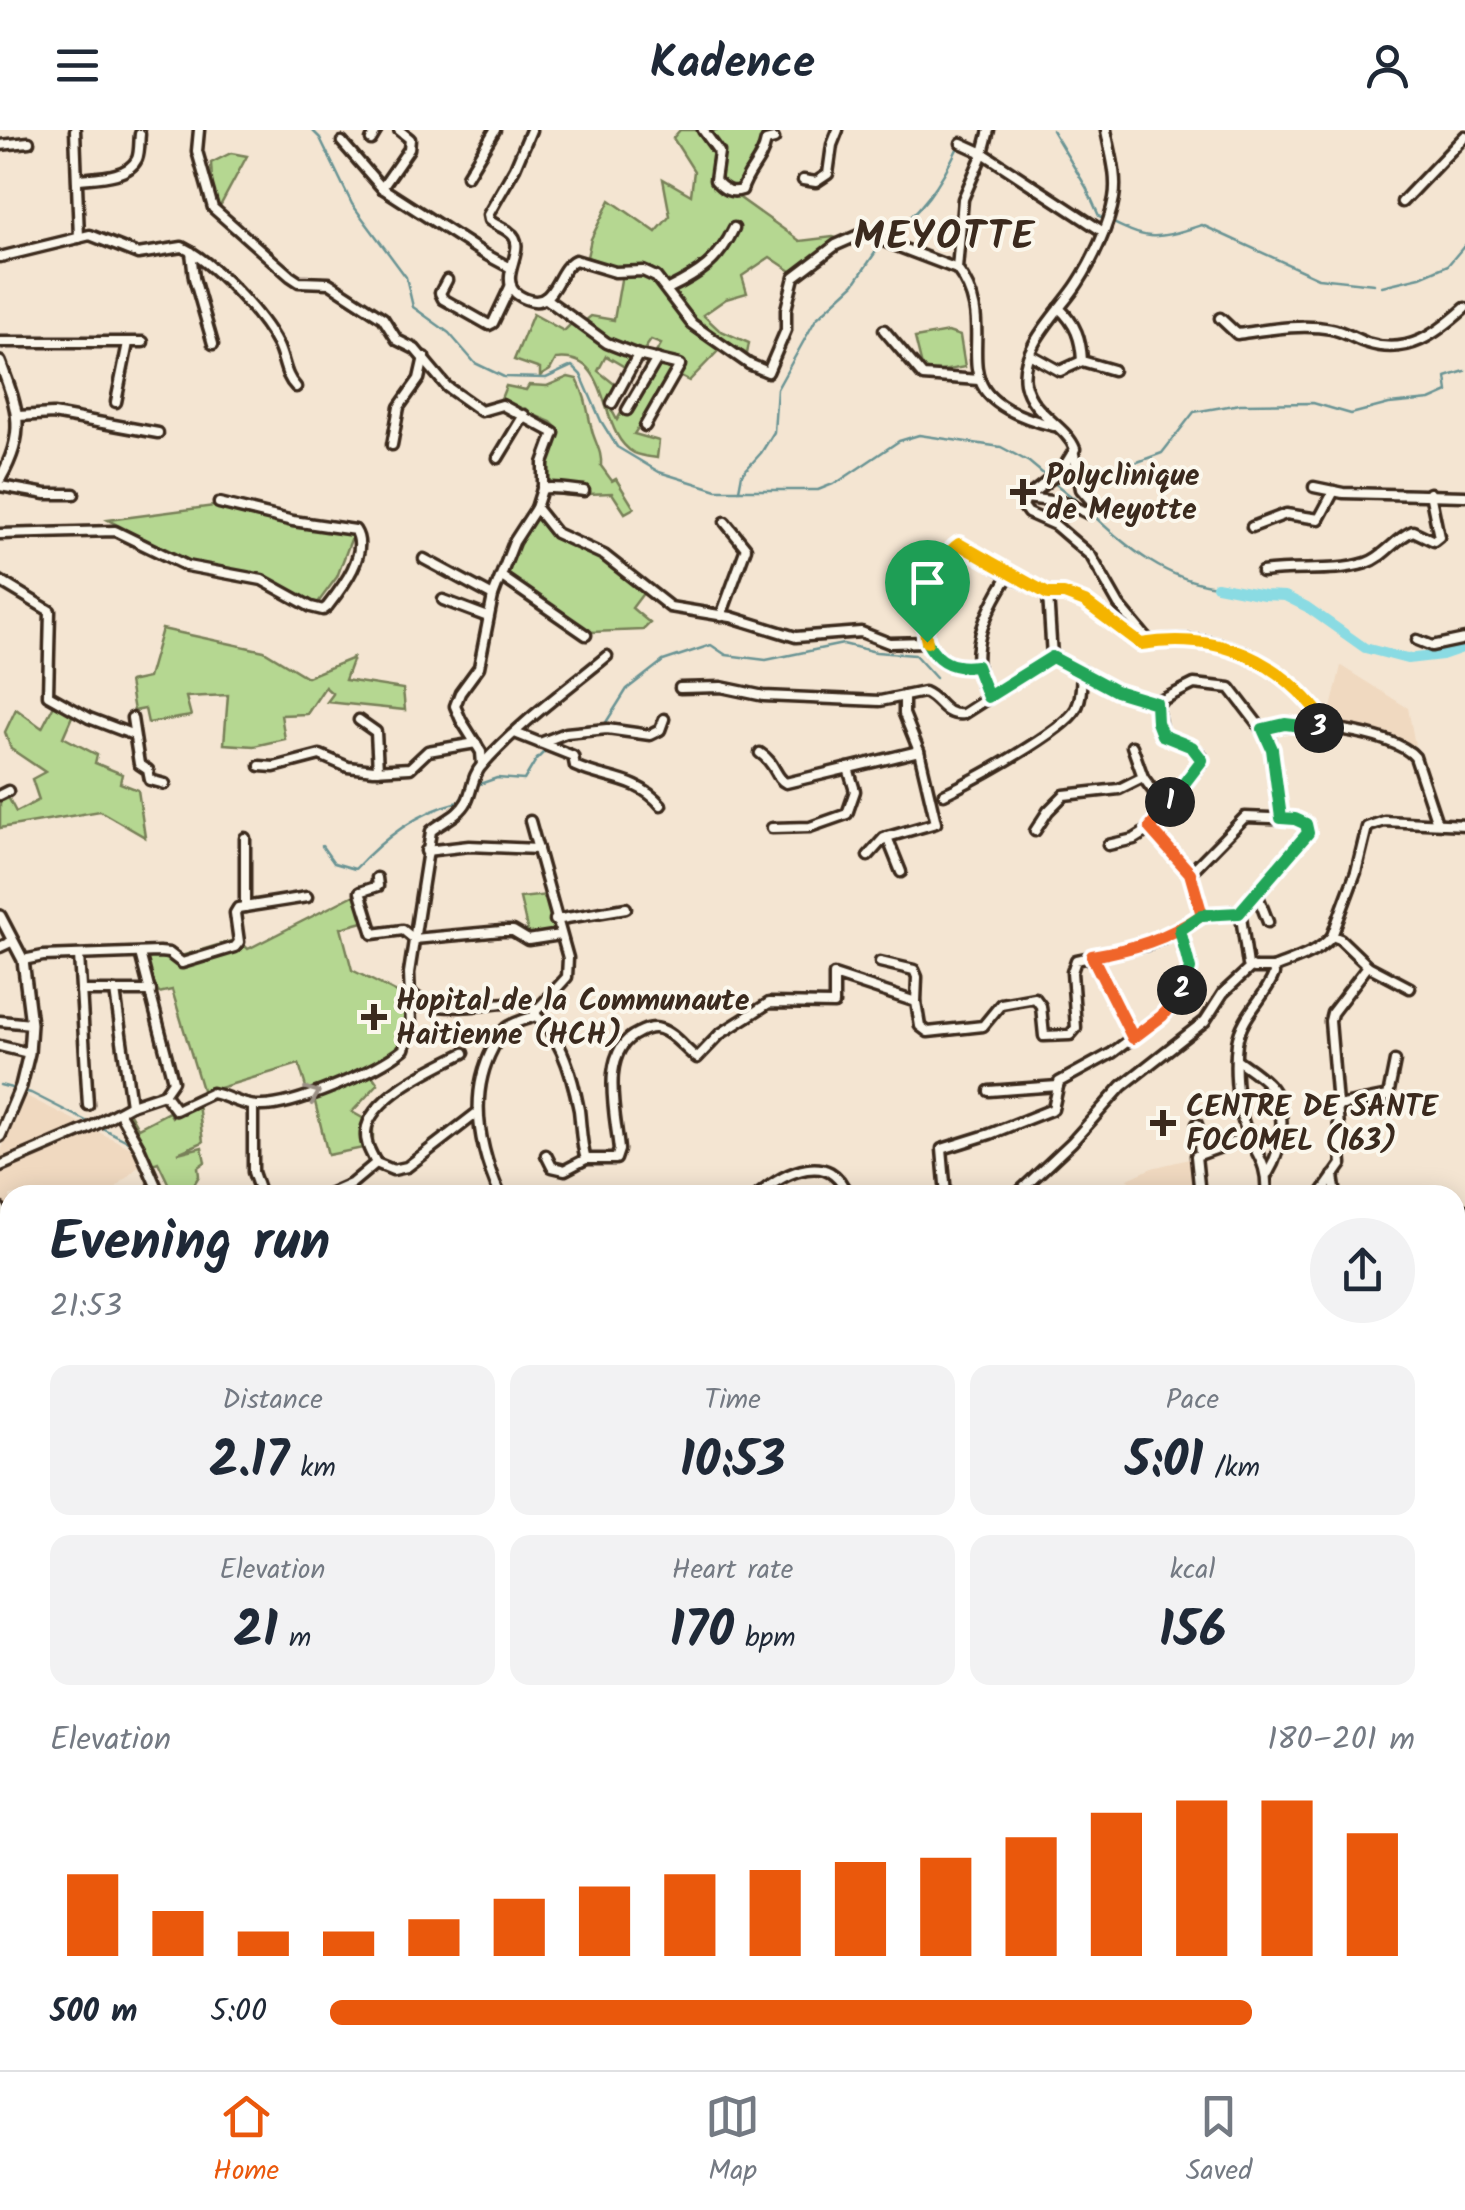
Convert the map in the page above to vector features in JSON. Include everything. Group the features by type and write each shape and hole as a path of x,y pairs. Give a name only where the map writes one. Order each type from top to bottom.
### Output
{"main road":[{"path":"0,362 18,416 15,449 0,483"},
{"path":"0,916 23,960 31,1024 29,1053 19,1090 0,1136"}],"street":[{"path":"75,130 79,238"},
{"path":"199,130 197,151 213,208 290,276 300,282 329,282 383,318 396,340 415,348 446,387 471,406 481,411 502,404 554,433 543,464 536,508 514,542 494,596 479,667 460,692 456,706 483,759 482,765"},
{"path":"371,140 377,130"},
{"path":"382,188 410,148 410,139 399,130"},
{"path":"467,176 495,130"},
{"path":"447,280 440,293 443,299 489,325 493,323 511,285 516,240 512,233 489,220 488,215 529,134 516,130"},
{"path":"703,130 719,152 715,180 723,189 735,192 742,190 748,172 763,157 766,141 774,138"},
{"path":"803,180 816,182 828,174 838,130"},
{"path":"957,269 963,200 989,130"},
{"path":"1026,498 1067,503 1088,514 1095,506 1077,478 1072,440 1054,426 1029,394 1025,381 1038,336 1080,281 1114,201 1115,180 1106,130"},
{"path":"78,179 128,169 138,158 140,134"},
{"path":"1402,202 1465,136"},
{"path":"0,145 29,142"},
{"path":"342,142 382,188 511,268"},
{"path":"961,143 983,153 1102,231"},
{"path":"668,289 706,269 734,228"},
{"path":"511,285 523,298 533,301 552,293 569,262 575,260 615,272 643,271 668,289 692,324 749,364 768,372 786,330 786,309 794,277 836,246 859,234 870,236 957,269 964,278 975,322 974,363 984,393 1014,414 1054,426"},
{"path":"0,257 96,236 138,254 182,247 205,261 267,327 281,352 288,380 296,387"},
{"path":"191,252 194,278 213,344"},
{"path":"310,282 316,273"},
{"path":"545,298 607,343 638,355 677,363 680,367 645,426"},
{"path":"1059,308 1080,338 1082,361"},
{"path":"1220,318 1236,334 1317,327 1337,330 1376,346 1399,346 1432,337 1465,308"},
{"path":"884,330 924,376 979,380"},
{"path":"0,342 143,342"},
{"path":"116,402 128,343"},
{"path":"612,403 638,355"},
{"path":"1031,355 1060,371 1082,361 1113,370"},
{"path":"392,445 400,407 419,379 424,357"},
{"path":"627,410 657,359"},
{"path":"0,394 12,394"},
{"path":"18,416 53,414 158,433"},
{"path":"498,458 524,415"},
{"path":"1074,454 1062,470 1026,498 1023,506 1092,556 1119,605 1149,641"},
{"path":"0,483 46,494 74,494"},
{"path":"542,489 549,486 565,492 584,491"},
{"path":"1314,487 1465,496"},
{"path":"1252,527 1286,514 1321,518 1334,491"},
{"path":"1262,572 1302,567 1331,571 1367,563 1413,532 1434,542 1439,536 1430,493"},
{"path":"0,534 115,531 187,566 262,580 323,610 346,582 359,550 355,530 293,521 219,503"},
{"path":"536,508 556,532 604,554 664,604 796,637 862,632 889,642 927,642"},
{"path":"721,616 746,548 725,522"},
{"path":"976,666 948,665 936,656 927,642 924,625 927,604 946,556 955,546 964,545 1048,594 1064,594 1085,602 1141,644 1205,642 1258,660 1302,692 1331,730"},
{"path":"424,559 494,596"},
{"path":"988,697 976,666 987,612 1010,575"},
{"path":"502,577 586,635"},
{"path":"0,581 50,611 48,695 89,718 134,735"},
{"path":"1048,594 1052,657"},
{"path":"443,600 488,617"},
{"path":"1417,640 1432,646 1465,639"},
{"path":"164,1094 176,1110 212,1092 253,1106 280,1106 312,1096 398,1054 410,1038 412,994 408,973 430,831 458,812 466,802 474,776 514,733 607,656"},
{"path":"1052,657 1116,691 1156,703 1194,684 1230,688 1263,729 1272,749 1281,818"},
{"path":"680,688 721,687 764,696 880,701 924,692 945,711 963,714 1052,657"},
{"path":"944,794 994,768 1071,716 1080,699 1082,671"},
{"path":"868,856 887,837 936,823 919,751 904,714 904,696"},
{"path":"1108,845 1134,839 1150,828 1202,760 1192,747 1162,735 1156,703"},
{"path":"132,718 139,764 148,770 150,780 165,784"},
{"path":"539,743 607,729 655,734 664,719"},
{"path":"358,720 376,732 378,770"},
{"path":"1263,729 1285,724 1331,730 1408,748 1415,757 1438,823"},
{"path":"514,733 573,756 574,766 590,774 640,787 661,804"},
{"path":"260,766 274,767 320,755 348,767 410,768 428,751 476,744"},
{"path":"1132,746 1144,777 1165,807"},
{"path":"760,753 773,761 782,782 919,751"},
{"path":"772,828 810,827 847,814 855,791 848,768"},
{"path":"1034,831 1064,795 1120,789 1144,777"},
{"path":"1190,873 1237,822 1250,816 1295,819 1306,824 1308,833 1239,913 1246,960 1251,967"},
{"path":"496,1185 486,1160 477,1112 480,1084 503,1030 536,1014 567,978 568,958 530,821"},
{"path":"1027,1185 1122,1086 1205,1020 1223,993 1251,967 1273,968 1326,944 1356,872 1368,827 1384,821 1465,825"},
{"path":"1150,828 1190,873 1202,915"},
{"path":"887,837 902,872"},
{"path":"244,907 246,838"},
{"path":"426,851 470,846 538,849"},
{"path":"377,878 378,886 360,892 373,934 404,930 414,939 514,931 528,940 560,935"},
{"path":"1256,891 1268,922"},
{"path":"23,960 169,953 182,964 235,947 239,942 235,913 238,908 307,897"},
{"path":"555,920 626,908"},
{"path":"880,962 914,970 918,977 916,1002 921,1028 934,1032 978,1027 992,1018 1000,1004 1038,998 1044,1036 1070,1035 1076,1028 1073,965 1079,958 1147,945 1202,915 1239,913"},
{"path":"945,1185 942,1149 1053,1109 1058,1086 1065,1078 1096,1064 1162,1016 1189,978 1190,963 1180,930"},
{"path":"1332,936 1368,966 1410,988"},
{"path":"0,947 13,941"},
{"path":"0,1166 164,1094 173,1081 140,953"},
{"path":"78,955 88,1105"},
{"path":"1092,956 1133,1038"},
{"path":"1327,1185 1342,1164 1330,1021 1368,966"},
{"path":"1268,1172 1242,1120 1236,1058 1238,1039 1249,1010 1270,983 1273,968"},
{"path":"546,1155 552,1167 564,1170 586,1158 616,1158 619,1150 614,1066 621,1044 640,1031 653,1028 668,1032 697,1058 720,1034 769,1004 834,1004 834,975 916,1002"},
{"path":"81,991 150,991"},
{"path":"114,992 132,1105"},
{"path":"412,994 438,1008 530,1003 551,1030 573,1085 586,1158"},
{"path":"0,1021 31,1024"},
{"path":"0,1046 29,1053"},
{"path":"464,1053 396,1091 374,1112 366,1130 367,1146 376,1163 392,1170 408,1167 477,1112"},
{"path":"1236,1058 1274,1092 1280,1142 1267,1185"},
{"path":"1338,1106 1388,1096 1395,1060"},
{"path":"989,1091 1058,1086"},
{"path":"253,1106 253,1172 258,1185"},
{"path":"118,1112 156,1185"},
{"path":"1197,1124 1200,1153"},
{"path":"1199,1185 1195,1159 1200,1153 1249,1137"},
{"path":"349,1185 376,1163"},
{"path":"772,1185 791,1172 825,1170 838,1176 842,1185"},
{"path":"1333,1176 1334,1185"}],"shaded area":[{"path":"1341,666 1408,708 1415,745 1342,725 1330,713"},
{"path":"22,1094 133,1149 140,1165 119,1185 0,1185 0,1154"},
{"path":"1189,1159 1195,1185 1130,1185 1128,1179"}],"green space":[{"path":"680,130 696,130 707,139 715,130 762,130 757,156 737,196 800,241 833,237 843,240 810,258 794,273 770,257 742,276 747,293 726,299 703,315 719,330 749,343 747,354 696,321 651,267 614,267 587,257 591,239 610,200 656,232 670,216 663,179 691,195 694,171 673,138"},
{"path":"231,153 247,156 219,208 213,196 211,163"},
{"path":"622,274 646,275 659,285 690,328 720,349 689,381 673,373 634,434 659,441 657,458 634,453 622,443 596,380 587,368 574,360 556,359 550,370 540,376 540,369 514,360 533,314 564,331 573,322 579,326 591,316 614,320","holes":["651,340 661,344 617,420 608,403 617,386 598,371 606,356 630,370"]},
{"path":"948,332 960,336 965,367 924,374 915,338"},
{"path":"568,377 577,379 583,394 601,466 612,481 616,479 634,508 625,513 612,493 563,495 547,487 546,463 557,436 556,427 500,401 506,386 526,390 529,385 547,386"},
{"path":"214,506 295,527 353,534 337,577 317,604 257,574 189,562 108,520"},
{"path":"537,513 554,532 613,563 644,592 632,608 650,623 643,630 591,632 508,577 514,550"},
{"path":"162,629 264,651 307,677 353,658 345,680 403,689 405,710 327,702 333,694 325,687 307,714 281,715 285,739 254,746 224,744 228,695 186,697 191,716 148,723 145,709 134,711 129,682 148,678"},
{"path":"55,703 73,714 63,737 97,755 95,763 122,774 120,783 138,790 145,837 100,811 0,828 0,798 7,795 16,812 39,800 32,779 45,772 11,749 5,732 16,709 42,728"},
{"path":"356,894 363,922 341,928 352,970 407,998 407,1041 395,1051 308,1094 299,1064 203,1093 172,990 154,994 144,955 161,952 178,957 238,939 248,949"},
{"path":"547,895 558,933 528,933 520,898"},
{"path":"369,1071 378,1084 352,1112 373,1124 373,1146 328,1155 314,1098"},
{"path":"198,1104 203,1142 178,1153 202,1147 205,1162 198,1167 199,1176 194,1185 169,1185 158,1162 150,1165 132,1137 124,1133 119,1114 128,1110 138,1128 169,1112 172,1117"}],"waterway":[{"path":"312,130 320,138 352,204 406,277 413,307 449,333 475,363 504,377 546,378 572,366 581,375 617,447 659,472 717,490 818,490 838,482 899,441 919,435 1001,447 1047,477"},
{"path":"1052,130 1099,216 1115,224 1149,236 1202,225 1318,278 1374,284"},
{"path":"885,238 928,197 959,145"},
{"path":"739,490 742,474 774,432 777,389 816,319 854,284 881,244"},
{"path":"1382,286 1448,265 1465,245"},
{"path":"1121,468 1162,453 1194,412 1240,404 1313,403 1351,414 1389,404 1430,400 1448,392 1446,377 1465,371"},
{"path":"1053,482 1086,508"},
{"path":"1092,514 1119,539 1165,570 1217,586"},
{"path":"1217,586 1285,596 1365,648 1407,659 1442,655 1465,647"},
{"path":"605,724 627,689 663,661 711,645 726,655 766,660 843,644 915,655 936,678"},
{"path":"474,786 497,778 524,780 536,760 556,740"},
{"path":"322,846 334,863 355,869 402,828 429,812 459,802 467,789"},
{"path":"0,1085 31,1093 90,1123"},
{"path":"98,1126 135,1145"}],"place":[{"name":"Polyclinique de Meyotte","path":"1023,492"},
{"name":"Hopital de la Communaute Haitienne (HCH)","path":"374,1017"},
{"name":"CENTRE DE SANTE FOCOMEL (163)","path":"1163,1123"}],"district":[{"name":"MEYOTTE","path":"945,235"}],"route":[{"path":"927,642 927,604 946,556 955,546 964,545 1048,594 1064,594 1085,602 1141,644 1205,642 1272,667 1302,692 1331,730 1285,724 1263,729 1272,749 1281,818 1306,824 1308,833 1239,913 1202,915 1180,930 1190,963 1189,978 1162,1016 1133,1038 1092,956 1147,945 1202,915 1190,873 1150,828 1200,764 1200,755 1192,747 1162,735 1156,703 1116,691 1052,657 988,697 976,666 948,665 927,642"}]}
